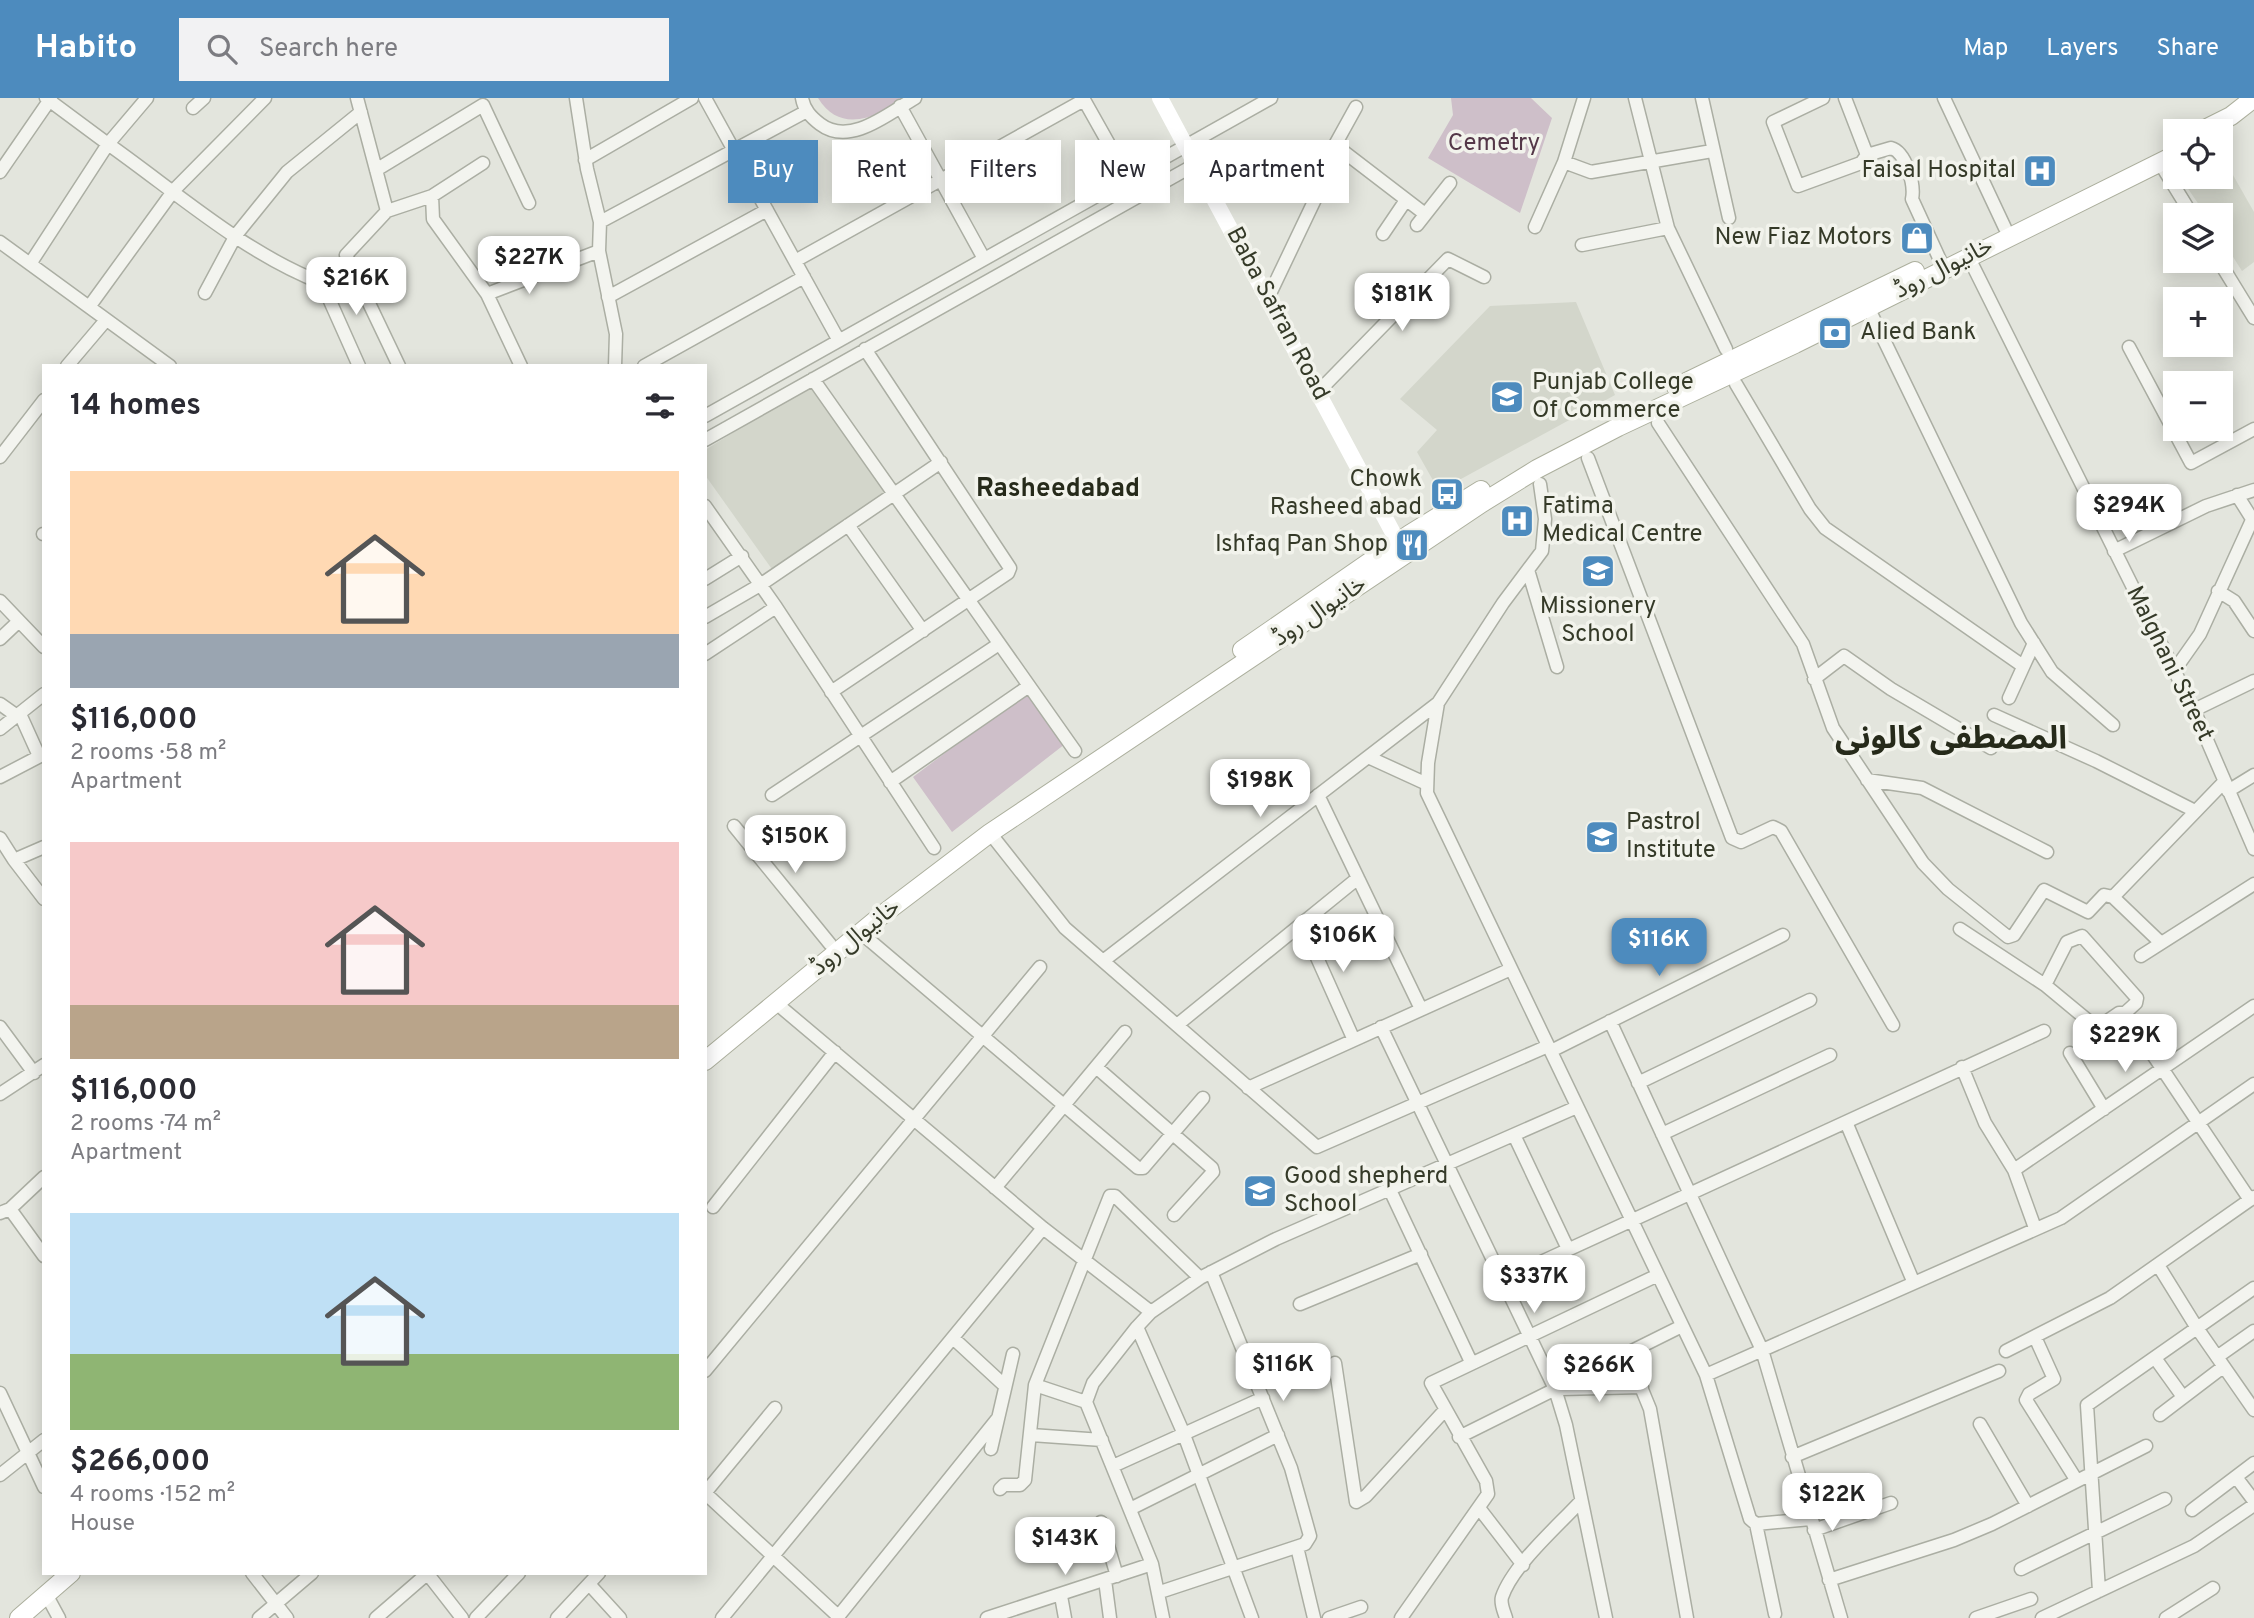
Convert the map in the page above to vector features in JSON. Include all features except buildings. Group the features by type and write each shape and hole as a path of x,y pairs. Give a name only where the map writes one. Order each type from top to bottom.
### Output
{"main road":[{"name":"Baba Safran Road","path":"1160,98 1184,140"},
{"path":"2225,119 2253,98"},
{"path":"2233,123 2254,109"},
{"name":"خانیوال روڈ","path":"707,1045 830,944 965,841 1462,501 1539,455 2163,151"},
{"name":"خانیوال روڈ","path":"707,1058 861,933 990,833 1428,538 1526,476 1618,427 2163,161"},
{"name":"Baba Safran Road","path":"1217,203 1392,531"},
{"path":"19,1618 52,1605 70,1575"},
{"path":"34,1618 84,1575"}],"street":[{"path":"30,264 108,144 147,98"},
{"path":"192,108 204,98"},
{"path":"89,307 174,190 265,98"},
{"path":"357,98 387,211"},
{"path":"576,98 585,160 600,222 599,251 616,334 615,364"},
{"path":"585,160 692,98"},
{"path":"705,98 728,140"},
{"path":"749,140 804,104 825,128 842,132 867,126 915,98"},
{"path":"1535,227 1564,162 1584,98"},
{"path":"1635,98 1668,228 1726,349"},
{"path":"1702,98 1729,218"},
{"path":"1824,98 1773,122 1798,186 1861,163 1867,155 1891,148 1900,153 1914,188 1912,199 1940,260"},
{"path":"1845,98 1867,155"},
{"path":"1944,98 2006,228"},
{"path":"0,172 49,99 236,235 300,274 322,283 358,364"},
{"path":"795,261 1084,99 1107,140"},
{"path":"1193,140 1265,99"},
{"path":"376,170 483,105 529,203"},
{"path":"900,106 983,257"},
{"path":"1335,140 1356,107"},
{"path":"205,293 236,235 287,172 361,112"},
{"path":"1564,162 1591,172 1713,151"},
{"path":"600,222 728,153"},
{"path":"1349,157 1425,214"},
{"path":"398,364 346,255 387,211 432,196 483,163"},
{"path":"707,439 1184,171"},
{"path":"1417,226 1450,183"},
{"path":"432,196 433,219 487,295 520,364"},
{"path":"1383,234 1406,200"},
{"path":"763,203 838,338"},
{"path":"707,415 838,338 1082,203"},
{"path":"1268,298 1313,203"},
{"path":"608,297 767,210"},
{"path":"1582,246 1668,228"},
{"path":"0,242 167,364"},
{"path":"487,295 599,251"},
{"name":"Malghani Street","path":"1968,256 2194,710 2254,849"},
{"path":"1318,392 1448,259 1484,277"},
{"path":"2226,273 2254,318"},
{"path":"648,364 804,277"},
{"path":"1868,307 1992,566 2034,643 2052,672 2113,725"},
{"path":"69,364 106,320"},
{"path":"2129,347 2191,463 2254,429"},
{"path":"831,692 1008,573 1010,568 865,349"},
{"path":"813,379 1075,751"},
{"path":"1736,384 1810,509 1825,528 2023,666"},
{"path":"0,457 42,403"},
{"path":"1658,423 1803,644 1833,728 1923,863 1948,889 2008,937 2014,935 2042,890 2088,912 2104,895 2113,897 2161,943"},
{"path":"1588,458 1732,838 1741,842 1773,827 1781,831 1893,1026"},
{"path":"707,616 760,585 941,462"},
{"path":"1103,961 1438,704 1542,551 1545,538 1540,484"},
{"path":"2114,551 2206,506 2254,490"},
{"path":"2174,671 2200,634 2253,521 2237,495"},
{"path":"707,509 742,556 934,848"},
{"path":"848,525 923,631"},
{"path":"707,578 742,556"},
{"path":"1528,570 1557,667"},
{"path":"2218,591 2234,601 2254,631"},
{"path":"0,601 42,645"},
{"path":"707,653 776,607"},
{"path":"0,639 19,621"},
{"path":"2009,698 2034,643"},
{"path":"772,795 999,644"},
{"path":"1814,679 1844,656 1891,689 1991,748"},
{"path":"2194,710 2254,681"},
{"path":"890,782 1029,686"},
{"path":"0,729 42,696"},
{"path":"0,704 18,715 41,755 0,777"},
{"path":"1438,704 1427,793 1706,1375 1750,1519 1756,1524 1775,1614"},
{"path":"1994,715 2096,761 2195,811"},
{"path":"1368,757 1427,785"},
{"path":"2113,897 2195,811 2226,786 2254,775"},
{"path":"1867,780 1922,788 2047,852"},
{"path":"1318,795 1422,1009"},
{"path":"734,826 830,944"},
{"path":"990,833 1065,928 1317,1147 1550,1049 1783,935"},
{"path":"0,838 42,896"},
{"path":"14,860 42,848"},
{"path":"1177,1025 1359,878"},
{"path":"2141,956 2254,884"},
{"path":"1302,923 1353,1038"},
{"path":"1960,929 2045,985 2097,1028 2119,1013 2125,1013 2136,1003 2137,998 2082,936 2067,942 2045,985"},
{"path":"861,933 1140,1169 1203,1098"},
{"path":"707,1369 1040,967"},
{"path":"1248,1088 1353,1038 1511,969"},
{"path":"1638,1083 1810,1000"},
{"path":"776,1003 1043,1228 1151,1312"},
{"path":"2014,1170 2254,1006"},
{"path":"2006,1351 2100,1303 2252,1199 2125,1013"},
{"path":"1610,1021 1762,1350 1841,1618"},
{"path":"0,1027 39,1069 0,1094"},
{"path":"1381,1027 1555,1389 1566,1424 1606,1618"},
{"path":"1502,1280 2044,1031"},
{"path":"995,1188 1125,1032"},
{"path":"713,1207 835,1052"},
{"path":"2070,1053 2104,1109"},
{"path":"1662,1133 1830,1055"},
{"path":"1096,1067 1213,1170 1174,1215"},
{"path":"1962,1067 1985,1123 2014,1170 2035,1228"},
{"path":"1706,1375 1913,1281 2061,1218 2254,1084"},
{"path":"1163,1618 1160,1592 1152,1564 1086,1402 1093,1382 1137,1327 1151,1312 1206,1275 1276,1238 1577,1107"},
{"path":"1846,1122 1913,1281"},
{"path":"1514,1135 1568,1249"},
{"path":"42,1179 5,1211 42,1254"},
{"path":"1390,1190 1471,1362"},
{"path":"1000,1489 1004,1485 1020,1485 1025,1480 1035,1385 1084,1259 1113,1195 1206,1275 1264,1398 1309,1531 1309,1541 1297,1547 1160,1592"},
{"path":"722,1618 1043,1228"},
{"path":"1300,1304 1421,1254"},
{"path":"2158,1265 2220,1362 2252,1403"},
{"path":"1401,1618 1479,1508 1488,1489 1431,1383 1658,1275"},
{"path":"2099,1591 2087,1405 2254,1288"},
{"path":"1459,1437 1682,1326"},
{"path":"1137,1327 1184,1432 1252,1618"},
{"path":"2160,1415 2254,1331"},
{"path":"2035,1337 2054,1379 2029,1394 2026,1400 2077,1481"},
{"path":"953,1338 1005,1386"},
{"path":"1628,1353 1650,1409 1687,1618"},
{"path":"991,1450 1013,1354"},
{"path":"2155,1358 2183,1397"},
{"path":"1335,1363 1356,1502 1366,1496 1445,1410"},
{"path":"1792,1457 1999,1371"},
{"path":"1035,1385 1086,1402"},
{"path":"1555,1389 1642,1387"},
{"path":"0,1392 42,1484"},
{"path":"1113,1466 1264,1398"},
{"path":"707,1491 775,1408"},
{"path":"707,1495 838,1617 998,1418"},
{"path":"1980,1424 2028,1506"},
{"path":"1031,1435 1102,1440"},
{"path":"1130,1509 1278,1435"},
{"path":"0,1475 42,1442"},
{"path":"1829,1580 1954,1540 2146,1446"},
{"path":"2192,1510 2254,1464"},
{"path":"2042,1618 2194,1546 2254,1503 2236,1477"},
{"path":"2021,1569 2165,1499"},
{"path":"1506,1618 1502,1598 1523,1565 1580,1502"},
{"path":"1756,1524 1812,1524 1892,1503"},
{"path":"1479,1508 1523,1565"},
{"path":"1101,1522 1111,1578 1110,1618"},
{"path":"1297,1547 1314,1618"},
{"path":"986,1618 1005,1616 1152,1564"},
{"path":"254,1575 286,1618"},
{"path":"259,1618 310,1575"},
{"path":"376,1618 425,1575"},
{"path":"429,1575 462,1618"},
{"path":"476,1618 517,1575"},
{"path":"557,1618 597,1575"},
{"path":"589,1584 620,1618"},
{"path":"2166,1618 2214,1588"},
{"path":"1061,1596 1065,1618"},
{"path":"1976,1618 2031,1599"},
{"path":"1329,1618 1361,1607"}],"shaded area":[{"path":"2233,175 2254,212 2254,262 2242,271 2233,257 2233,203 2198,203 2188,189 2233,189"},
{"name":"Punjab College Of Commerce","path":"1576,302 1615,395 1439,491 1417,452 1437,430 1400,399 1490,306"},
{"path":"820,379 895,487 774,572 707,478 707,449"}],"green space":[{"path":"818,98 909,98 874,115 850,119 838,117"},
{"name":"Cemetry","path":"1451,98 1531,98 1552,118 1520,213 1428,158 1453,115"},
{"path":"1029,690 1065,744 952,832 913,777"}],"place":[{"name":"Faisal Hospital","path":"2040,171"},
{"name":"New Fiaz Motors","path":"1917,238"},
{"name":"Alied Bank","path":"1835,333"},
{"name":"Punjab College Of Commerce","path":"1507,397"},
{"name":"Chowk Rasheed abad","path":"1447,494"},
{"name":"Fatima Medical Centre","path":"1517,521"},
{"name":"Ishfaq Pan Shop","path":"1412,545"},
{"name":"Missionery School","path":"1598,571"},
{"name":"Pastrol Institute","path":"1602,837"},
{"name":"Good shepherd School","path":"1260,1191"}],"district":[{"name":"Rasheedabad","path":"1058,489"},
{"name":"المصطفی کالونی","path":"1951,740"}]}
